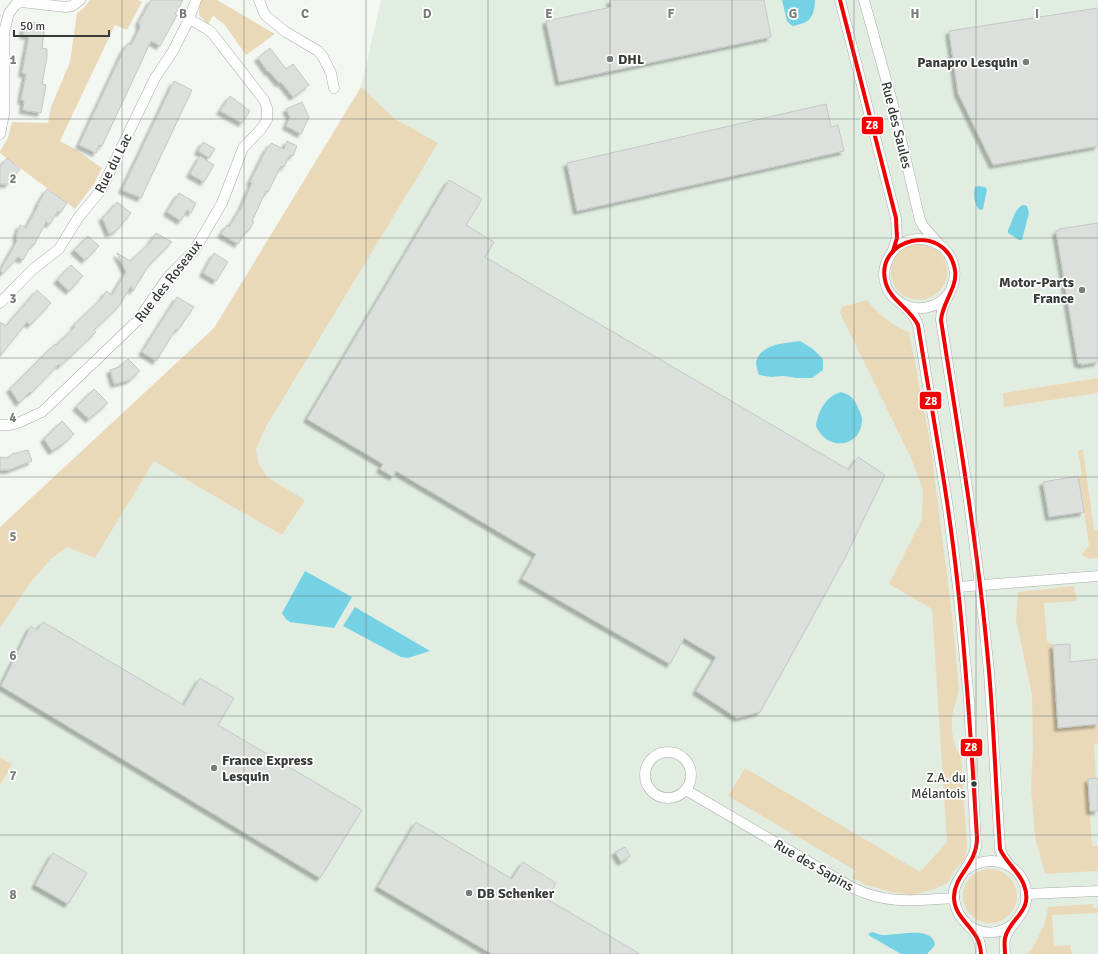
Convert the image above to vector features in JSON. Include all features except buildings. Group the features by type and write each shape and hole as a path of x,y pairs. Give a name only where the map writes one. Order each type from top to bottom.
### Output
{"street":[{"path":"0,134 4,114 4,32 7,17 11,8 21,2 26,1 66,7 72,6 80,0"},
{"name":"Rue du Lac","path":"0,303 32,270 59,249 78,218 101,190 155,78 173,51 189,19 196,0"},
{"path":"259,0 264,13 286,32 305,42 323,56 331,73 334,88"},
{"name":"Rue des Saules","path":"840,0 896,218 897,238 893,251 885,266 885,278 891,294 904,305 915,318 948,508 958,587 969,701 977,838 974,855 966,870 958,879 954,898"},
{"name":"Rue des Saules","path":"864,0 892,101 920,220 926,230 948,253 954,264 954,281 944,304 941,320 967,487 980,586 989,671 1000,849 1003,857 1019,874 1026,894"},
{"name":"Rue des Roseaux","path":"0,425 18,423 42,412 132,327 168,277 194,251 222,202 243,148 261,129 267,120 268,114 264,100 212,33 189,19"},
{"path":"893,251 902,243 918,239 930,240 940,245"},
{"path":"904,305 915,309 932,307 942,301 950,292"},
{"path":"958,587 1098,576"},
{"path":"667,752 675,753 682,757 690,770 690,782 686,790 678,796 672,798 661,798 655,795 647,786 644,777 645,768 649,761 659,754 667,752"},
{"name":"Rue des Sapins","path":"686,790 853,888 867,894 897,901 954,898"},
{"path":"966,870 976,864 987,861 999,862 1010,866"},
{"path":"1005,954 1005,938 1024,909 1026,894 1098,891"},
{"path":"954,898 958,913 975,932 981,954"},
{"path":"969,926 980,931 992,933 1004,930 1014,924"}],"shaded area":[{"path":"90,0 138,0 142,2 127,30 115,25 60,141 75,149 102,168 94,184 75,209 0,153 0,151 8,138 12,122 48,123 51,107 70,62 77,13 84,8"},
{"path":"217,0 275,34 246,55 224,24 213,16 208,24 199,15 200,1"},
{"path":"381,0 1098,0 1098,954 0,954 0,583 154,437 361,87"},
{"path":"361,87 395,119 438,143 267,425 256,449 258,462 267,477 305,500 282,535 154,461 95,558 67,547 51,559 29,584 0,628 0,527 214,328"},
{"path":"919,244 930,246 939,252 945,261 947,272 945,283 939,292 930,298 919,300 908,298 899,292 893,283 891,272 893,261 899,252 908,246"},
{"path":"867,300 886,319 909,332 930,441 953,623 959,690 952,716 952,732 955,746 961,757 967,847 965,859 954,871 947,883 935,889 912,895 891,892 866,885 852,877 856,871 728,796 745,768 920,872 947,842 932,609 889,584 922,519 923,490 911,458 840,313 842,307"},
{"path":"1098,378 1098,393 1004,407 1003,393"},
{"path":"1078,450 1083,450 1094,530 1098,530 1098,558 1089,559 1082,555 1089,545 1078,476 1082,475"},
{"path":"1074,586 1077,601 1044,603 1047,641 1053,645 1058,728 1098,725 1098,743 1094,744 1096,779 1088,780 1092,846 1098,846 1098,871 1045,874 1035,837 1031,788 1033,747 1032,695 1016,620 1018,592"},
{"path":"0,757 12,764 0,785"},
{"path":"985,869 995,869 1005,873 1013,881 1017,891 1017,901 1013,911 1005,919 995,923 985,923 975,919 967,911 963,901 963,891 967,881 975,873"},
{"path":"1093,904 1093,908 1098,908 1098,913 1052,915 1054,946 1070,945 1072,954 1026,954 1032,949 1045,923 1048,907"}],"water":[{"path":"782,0 815,0 814,11 810,19 792,26 787,21"},
{"path":"975,187 985,187 987,190 983,209 980,210 976,206 974,196"},
{"path":"1021,206 1027,206 1029,213 1022,240 1019,240 1008,233 1008,230 1016,212"},
{"path":"800,341 813,349 823,359 823,370 812,378 784,376 771,377 759,375 756,362 762,351 774,346"},
{"path":"841,392 847,394 854,400 862,420 860,429 856,436 850,441 835,443 828,440 821,434 816,426 824,405 831,397"},
{"path":"305,571 352,597 334,628 290,622 282,613"},
{"path":"355,607 430,651 408,658 401,657 343,626"},
{"path":"872,932 884,935 921,933 928,935 933,939 935,945 927,954 901,954 868,934"}],"transit line":[{"name":"Z8","path":"840,0 896,218 897,238 893,251"},
{"name":"Z8","path":"981,954 980,945 972,930 958,912 954,897 958,882 973,856 977,838 964,650 950,522 918,325 915,319 888,290 886,284 885,268 890,255 899,246 912,241 926,240 938,245 949,254 955,270 954,283 944,307 941,320 968,495 985,627 1000,849 1022,880 1026,894 1024,908 1011,925 1005,938 1005,954"}],"place":[{"name":"DHL","path":"610,59"},
{"name":"Panapro Lesquin","path":"1026,62"},
{"name":"Motor-Parts France","path":"1082,290"},
{"name":"France Express Lesquin","path":"214,768"},
{"name":"Z.A. du Mélantois","path":"974,784"},
{"name":"DB Schenker","path":"469,893"}]}
